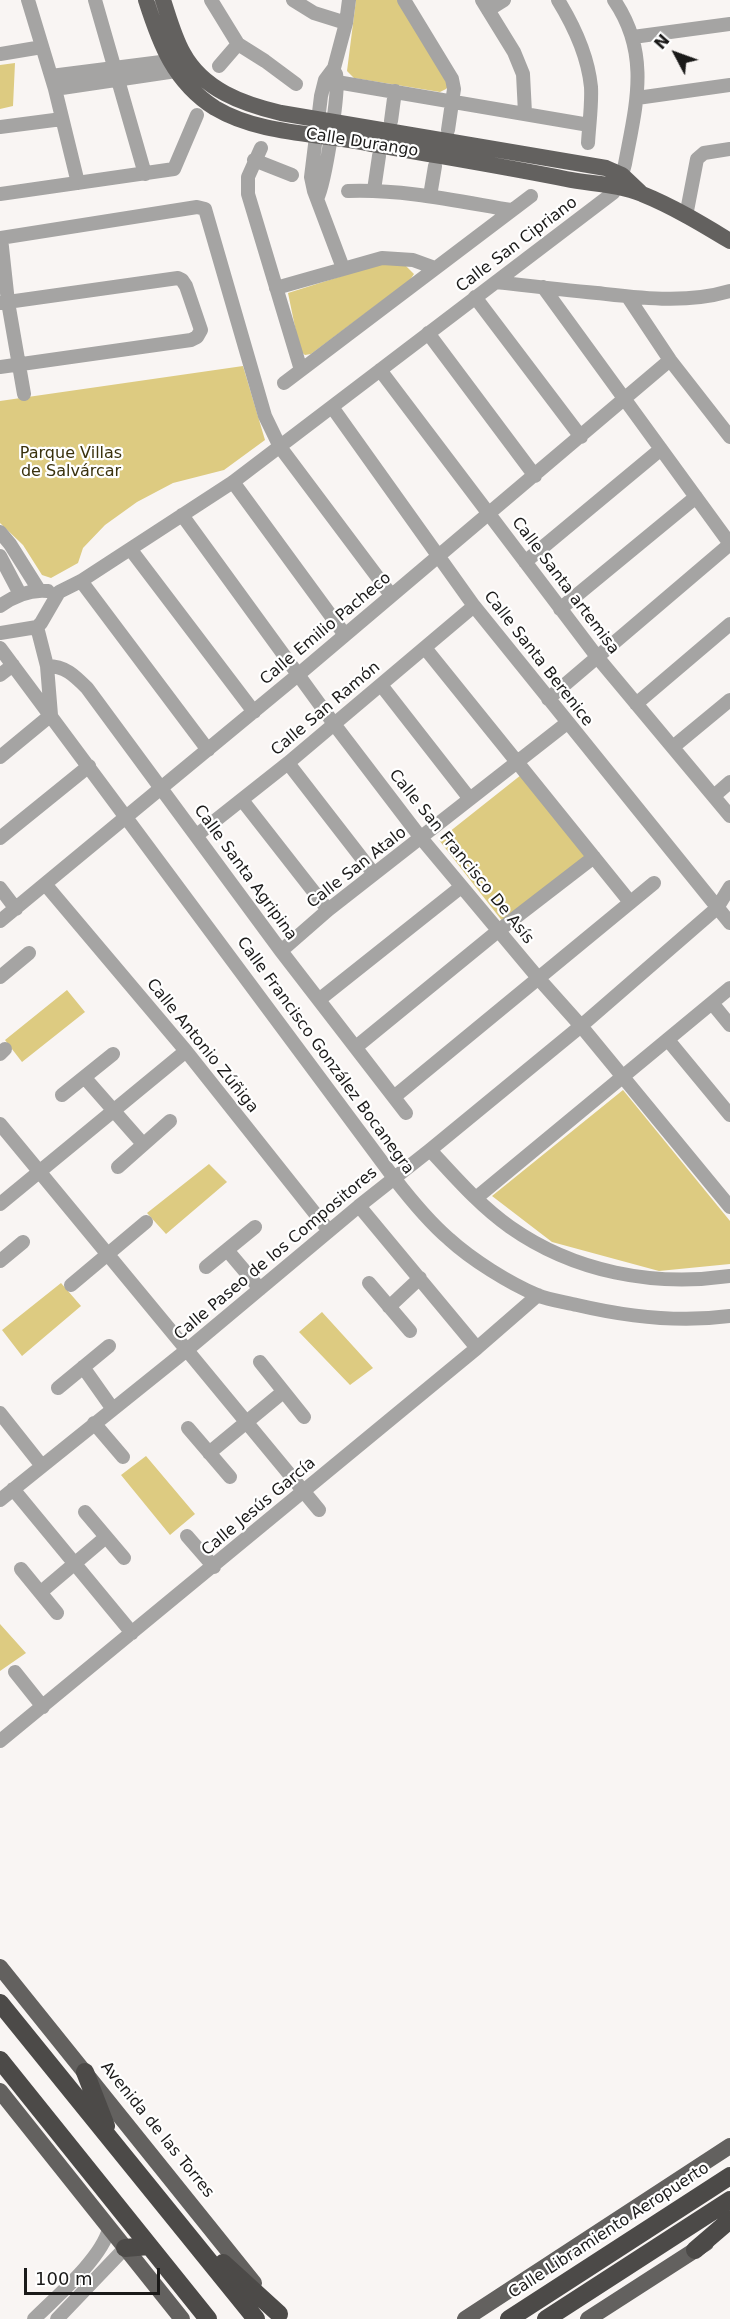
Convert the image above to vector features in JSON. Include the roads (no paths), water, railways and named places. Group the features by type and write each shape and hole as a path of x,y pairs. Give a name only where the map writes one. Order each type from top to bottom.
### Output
{"highway":[{"path":"0,2003 256,2319"},
{"path":"0,2060 208,2319"},
{"path":"85,2072 112,2142"},
{"name":"Calle Libramiento Aeropuerto","path":"508,2319 730,2176"},
{"path":"546,2319 730,2200"},
{"path":"695,2250 730,2220"},
{"path":"180,2223 281,2317"},
{"path":"125,2248 149,2246"}],"main road":[{"name":"Calle Durango","path":"146,0 158,38 180,63"},
{"name":"Calle Durango","path":"163,0 180,63 195,92 215,107 236,117 259,125 324,128 619,181 686,216 722,230 730,241"},
{"name":"Avenida de las Torres","path":"0,1967 281,2317"},
{"path":"0,2091 182,2319"},
{"path":"465,2319 730,2146"},
{"path":"588,2319 730,2227"}],"street":[{"path":"27,0 53,83 78,183"},
{"path":"95,0 145,174"},
{"path":"211,0 238,44 266,61 296,84"},
{"path":"293,0 314,13 346,23"},
{"path":"344,268 312,185 318,165 331,81 346,23 349,0"},
{"path":"404,0 452,79 454,89 448,130"},
{"path":"504,0 485,5 514,52 523,74 525,113"},
{"path":"558,0 575,32 588,69 591,88 588,143"},
{"path":"614,0 633,37 638,56 637,98 619,181"},
{"path":"633,37 730,24"},
{"path":"219,66 238,44"},
{"path":"0,54 42,47"},
{"path":"53,83 180,63"},
{"path":"331,81 589,125"},
{"path":"637,98 730,85"},
{"path":"391,121 395,91"},
{"path":"0,194 174,169 198,115"},
{"path":"0,127 62,119"},
{"path":"686,216 697,159 704,153 730,149"},
{"path":"292,175 257,154 248,177 248,194 301,370"},
{"path":"374,190 379,156"},
{"path":"430,196 435,166"},
{"name":"Calle San Cipriano","path":"59,592 131,550 233,482 613,193 619,181"},
{"path":"348,191 374,190 430,196 511,210"},
{"path":"284,383 531,196"},
{"path":"24,394 4,302 0,238 197,207 204,208 265,416 280,447 391,595"},
{"path":"276,288 344,268 390,258 413,260 435,268"},
{"path":"0,367 191,340 200,334 200,326 182,280 174,279 4,302"},
{"path":"496,282 628,297 680,300 730,291"},
{"path":"543,287 730,544 548,699"},
{"path":"475,297 582,436"},
{"path":"628,297 670,360 730,437"},
{"path":"428,333 535,476"},
{"name":"Calle Emilio Pacheco","path":"0,921 254,712 670,360"},
{"name":"Calle Santa artemisa","path":"380,370 598,658 730,816"},
{"name":"Calle Santa Berenice","path":"332,407 474,606 730,923"},
{"path":"525,562 661,449"},
{"path":"233,482 345,635"},
{"path":"560,609 696,497"},
{"name":"Calle San Francisco De Asís","path":"182,515 334,724 421,838 581,1026 730,1207"},
{"path":"0,532 39,590"},
{"path":"131,550 254,712"},
{"path":"0,556 9,569 20,594"},
{"path":"81,581 208,750"},
{"path":"39,590 59,592 37,627 7,632 3,604 20,594 39,590"},
{"name":"Calle San Ramón","path":"197,835 288,763 474,606"},
{"path":"636,704 730,624"},
{"path":"0,757 51,715 47,666 37,627"},
{"name":"Calle Francisco González Bocanegra","path":"0,648 128,817 394,1178 427,1219 450,1241 479,1263 538,1295 616,1314 659,1319 705,1319 730,1316"},
{"path":"425,648 630,902"},
{"path":"0,675 13,665"},
{"name":"Calle Santa Agripina","path":"47,666 59,666 68,670 87,688 281,951 406,1113"},
{"path":"381,685 470,799"},
{"path":"673,747 730,700"},
{"name":"Calle San Atalo","path":"281,951 328,910 567,723"},
{"path":"288,763 374,874"},
{"path":"0,838 89,766"},
{"path":"714,796 730,782"},
{"path":"242,800 328,910"},
{"path":"356,1047 498,931 594,857"},
{"path":"394,1097 654,883"},
{"name":"Calle Antonio Zúñiga","path":"45,884 186,1051 329,1231"},
{"path":"320,999 461,887"},
{"name":"Calle Paseo de los Compositores","path":"0,1500 188,1349 359,1206 581,1026 717,908 730,887"},
{"path":"0,888 16,909"},
{"path":"1,974 29,954"},
{"path":"476,1198 730,988"},
{"path":"712,1003 730,1025"},
{"path":"668,1040 730,1115"},
{"path":"0,1204 186,1051"},
{"path":"62,1095 113,1054"},
{"path":"85,1078 143,1144"},
{"path":"118,1167 170,1122"},
{"path":"0,1124 319,1510"},
{"path":"430,1150 476,1198 509,1227 568,1259 595,1269 662,1280 702,1280 730,1276"},
{"path":"359,1206 477,1348"},
{"path":"71,1285 146,1222"},
{"path":"206,1267 255,1227"},
{"path":"0,1261 23,1242"},
{"path":"227,1250 260,1289"},
{"path":"389,1307 420,1278"},
{"path":"369,1282 410,1331"},
{"name":"Calle Jesús García","path":"0,1741 477,1348 538,1295"},
{"path":"58,1388 109,1346"},
{"path":"260,1362 304,1417"},
{"path":"83,1368 112,1408"},
{"path":"209,1453 283,1392"},
{"path":"0,1413 42,1466"},
{"path":"94,1423 123,1457"},
{"path":"188,1428 230,1477"},
{"path":"13,1489 132,1633"},
{"path":"85,1512 124,1558"},
{"path":"187,1536 214,1566"},
{"path":"41,1592 106,1537"},
{"path":"21,1569 57,1613"},
{"path":"15,1672 43,1707"},
{"path":"34,2319 95,2255 105,2241 109,2229"},
{"path":"57,2319 125,2248"}],"park label":[{"name":"Parque Villas de Salvárcar","path":"71,463"}]}
